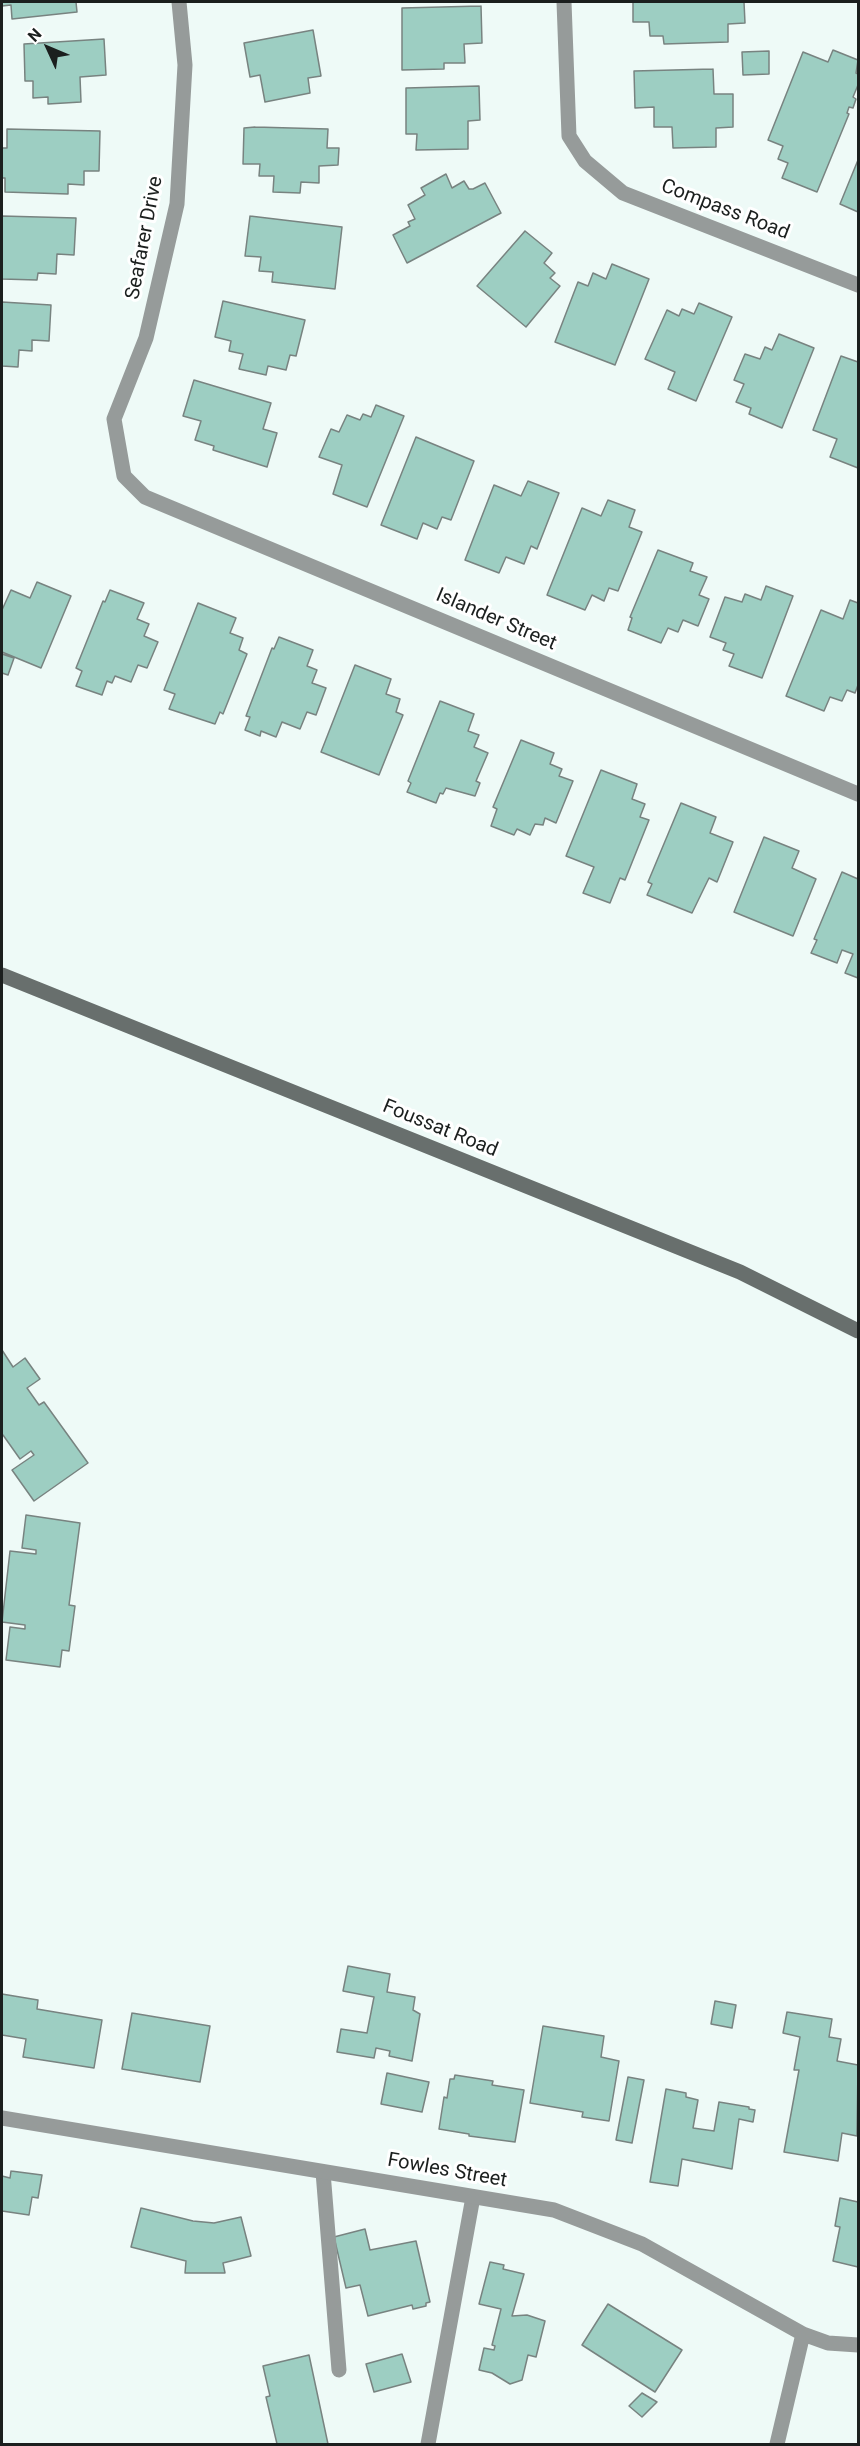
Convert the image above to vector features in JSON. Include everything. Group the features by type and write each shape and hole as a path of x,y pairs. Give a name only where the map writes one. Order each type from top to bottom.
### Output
{"main road":[{"name":"Foussat Road","path":"2,975 740,1272 858,1331"}],"street":[{"name":"Seafarer Drive","path":"124,476 114,420 146,338 177,204 185,65 179,2"},
{"name":"Compass Road","path":"564,2 569,136 585,161 623,193 858,285"},
{"name":"Islander Street","path":"124,476 145,497 858,794"},
{"name":"Fowles Street","path":"2,2118 554,2210 642,2244 803,2334 828,2343 858,2345"},
{"path":"323,2172 339,2370"},
{"path":"428,2445 473,2197"},
{"path":"777,2445 803,2334"}],"building":[{"path":"2,2 76,2 77,12 12,19 11,5 2,6"},
{"path":"633,2 744,2 745,23 728,24 728,42 664,44 663,36 650,36 649,22 633,22"},
{"path":"481,6 482,43 464,44 465,63 444,63 444,69 402,70 402,8"},
{"path":"313,30 321,76 308,78 310,93 265,102 260,75 250,77 244,43"},
{"path":"104,39 106,75 80,77 81,102 48,104 48,97 33,98 33,81 25,81 24,44"},
{"path":"833,50 858,60 856,73 858,74 858,85 853,97 856,99 853,108 849,107 847,113 849,114 817,192 782,178 788,163 778,159 783,146 768,140 803,52 828,62"},
{"path":"769,51 769,74 743,75 742,52"},
{"path":"713,69 714,94 733,94 733,127 716,128 716,147 673,148 672,127 654,127 654,107 635,108 634,71"},
{"path":"479,86 480,120 468,121 468,149 416,150 417,134 406,134 406,88"},
{"path":"244,128 328,129 327,148 339,148 338,165 319,166 319,183 301,182 300,193 273,192 274,176 259,176 260,164 243,164"},
{"path":"7,129 100,131 99,171 84,171 84,185 68,184 68,194 5,192 5,178 2,178 2,148 7,148"},
{"path":"858,160 858,212 840,204"},
{"path":"446,174 452,188 464,181 469,189 485,183 501,213 407,263 393,235 410,226 408,222 415,219 408,205 425,195 421,188"},
{"path":"2,216 76,218 74,255 57,254 56,274 38,273 37,280 2,279"},
{"path":"250,216 342,227 335,289 272,282 273,272 259,271 261,257 245,256"},
{"path":"525,231 552,253 544,263 555,273 550,278 560,286 526,327 477,286"},
{"path":"612,264 649,279 615,365 555,342 578,282 588,286 593,273 606,279"},
{"path":"223,301 305,320 296,356 290,355 286,370 268,366 266,375 239,369 243,354 229,351 231,341 215,337"},
{"path":"2,302 51,305 49,341 32,340 32,351 19,350 18,367 2,366"},
{"path":"699,303 732,317 696,401 668,389 675,372 645,359 667,310 679,316 682,309 694,314"},
{"path":"779,334 814,348 782,428 749,414 751,408 736,402 744,384 734,380 745,354 760,359 765,347 772,350"},
{"path":"841,356 858,362 858,468 830,457 837,439 813,430"},
{"path":"194,380 271,403 263,429 277,433 267,467 213,450 214,446 195,440 201,421 183,416"},
{"path":"376,405 404,416 367,507 333,494 342,465 319,457 331,429 339,432 347,415 360,420 363,414 371,417"},
{"path":"416,437 474,461 451,520 442,517 437,529 423,523 417,539 381,525"},
{"path":"528,481 559,493 537,549 531,546 524,564 506,557 499,573 465,560 494,485 521,496"},
{"path":"608,500 635,510 629,527 642,532 618,591 609,588 604,601 592,595 585,610 547,595 582,508 601,516"},
{"path":"658,550 693,563 690,571 707,577 699,595 709,599 698,626 683,620 678,632 668,628 661,643 628,630 632,618 630,617"},
{"path":"37,582 71,596 41,668 2,652 2,610 11,590 30,598"},
{"path":"766,586 793,596 762,678 729,666 734,654 723,650 726,643 710,637 725,597 742,602 745,594 761,600"},
{"path":"110,590 144,603 137,619 149,624 144,636 158,642 147,668 138,665 131,682 115,676 112,683 107,681 102,695 76,686 82,671 76,668 103,601 105,602"},
{"path":"850,600 858,603 858,685 855,693 847,690 842,701 830,697 824,711 786,696 821,610 843,619"},
{"path":"198,603 236,618 230,633 243,638 239,650 247,654 223,714 220,712 215,724 169,709 175,694 164,690"},
{"path":"279,637 313,650 307,666 317,670 312,683 326,688 316,715 307,712 300,729 282,722 276,737 261,731 260,736 245,730 250,717 246,716 272,648 274,649"},
{"path":"2,654 14,658 8,675 2,673"},
{"path":"355,665 391,679 386,694 400,699 396,712 403,715 379,775 321,752"},
{"path":"440,701 474,714 468,731 479,735 474,747 488,753 476,781 480,783 475,796 446,788 443,794 440,793 436,803 407,792 411,783 408,781"},
{"path":"521,740 554,753 550,764 562,769 559,776 573,781 556,823 545,818 543,825 535,824 530,835 517,829 514,835 491,826 497,809 493,807"},
{"path":"601,770 637,784 632,799 645,804 640,817 649,820 625,880 620,878 610,903 583,893 594,867 566,856"},
{"path":"681,803 716,817 710,833 733,842 717,882 709,878 692,913 647,895 652,884 648,882"},
{"path":"764,837 799,851 792,868 816,879 793,936 734,912"},
{"path":"842,872 858,879 858,978 845,973 853,954 842,950 837,963 811,953 817,940 814,939"},
{"path":"2,1350 13,1367 25,1358 40,1379 27,1388 39,1405 44,1402 88,1463 34,1501 12,1470 34,1455 31,1451 20,1459 2,1436"},
{"path":"26,1515 80,1523 69,1605 75,1606 69,1651 62,1650 60,1667 6,1660 10,1627 25,1629 25,1625 2,1622 10,1551 36,1554 36,1550 22,1548"},
{"path":"348,1966 390,1974 387,1992 415,1997 413,2010 420,2014 412,2061 389,2056 390,2051 376,2048 374,2058 337,2052 341,2029 367,2033 374,1997 343,1991"},
{"path":"2,1994 38,2000 37,2009 102,2020 94,2068 23,2057 26,2039 2,2035"},
{"path":"715,2001 736,2005 732,2028 711,2024"},
{"path":"787,2012 832,2019 829,2037 841,2039 837,2061 858,2065 857,2136 842,2133 838,2161 784,2152 799,2070 794,2070 800,2037 783,2033"},
{"path":"132,2013 210,2026 200,2082 122,2069"},
{"path":"543,2026 604,2036 601,2057 619,2061 609,2121 582,2117 583,2112 530,2103"},
{"path":"387,2073 429,2082 422,2112 381,2104"},
{"path":"455,2075 493,2081 492,2085 524,2090 515,2142 469,2136 469,2134 439,2129 444,2097 447,2098 450,2079 454,2079"},
{"path":"628,2077 644,2080 632,2143 616,2140"},
{"path":"666,2089 686,2093 686,2097 698,2100 693,2128 714,2131 719,2102 755,2110 753,2122 739,2119 732,2169 682,2159 678,2186 650,2182"},
{"path":"11,2171 42,2175 38,2198 32,2197 29,2215 2,2211 2,2176 10,2178"},
{"path":"840,2198 858,2202 858,2267 833,2261 840,2227 835,2226"},
{"path":"141,2208 193,2221 214,2223 241,2217 251,2256 223,2263 225,2273 185,2273 186,2261 131,2247"},
{"path":"365,2229 370,2250 416,2241 430,2302 426,2303 426,2306 413,2309 412,2305 368,2316 360,2285 346,2288 334,2237"},
{"path":"490,2262 504,2265 503,2269 524,2274 512,2316 527,2315 545,2321 536,2357 528,2355 522,2380 510,2384 492,2373 479,2370 484,2348 494,2350 495,2346 492,2345 501,2309 479,2304"},
{"path":"608,2304 682,2350 655,2392 582,2345"},
{"path":"402,2354 411,2382 374,2392 366,2364"},
{"path":"309,2355 328,2444 277,2444 266,2397 270,2396 263,2366"},
{"path":"642,2393 657,2402 642,2417 629,2406"}]}
